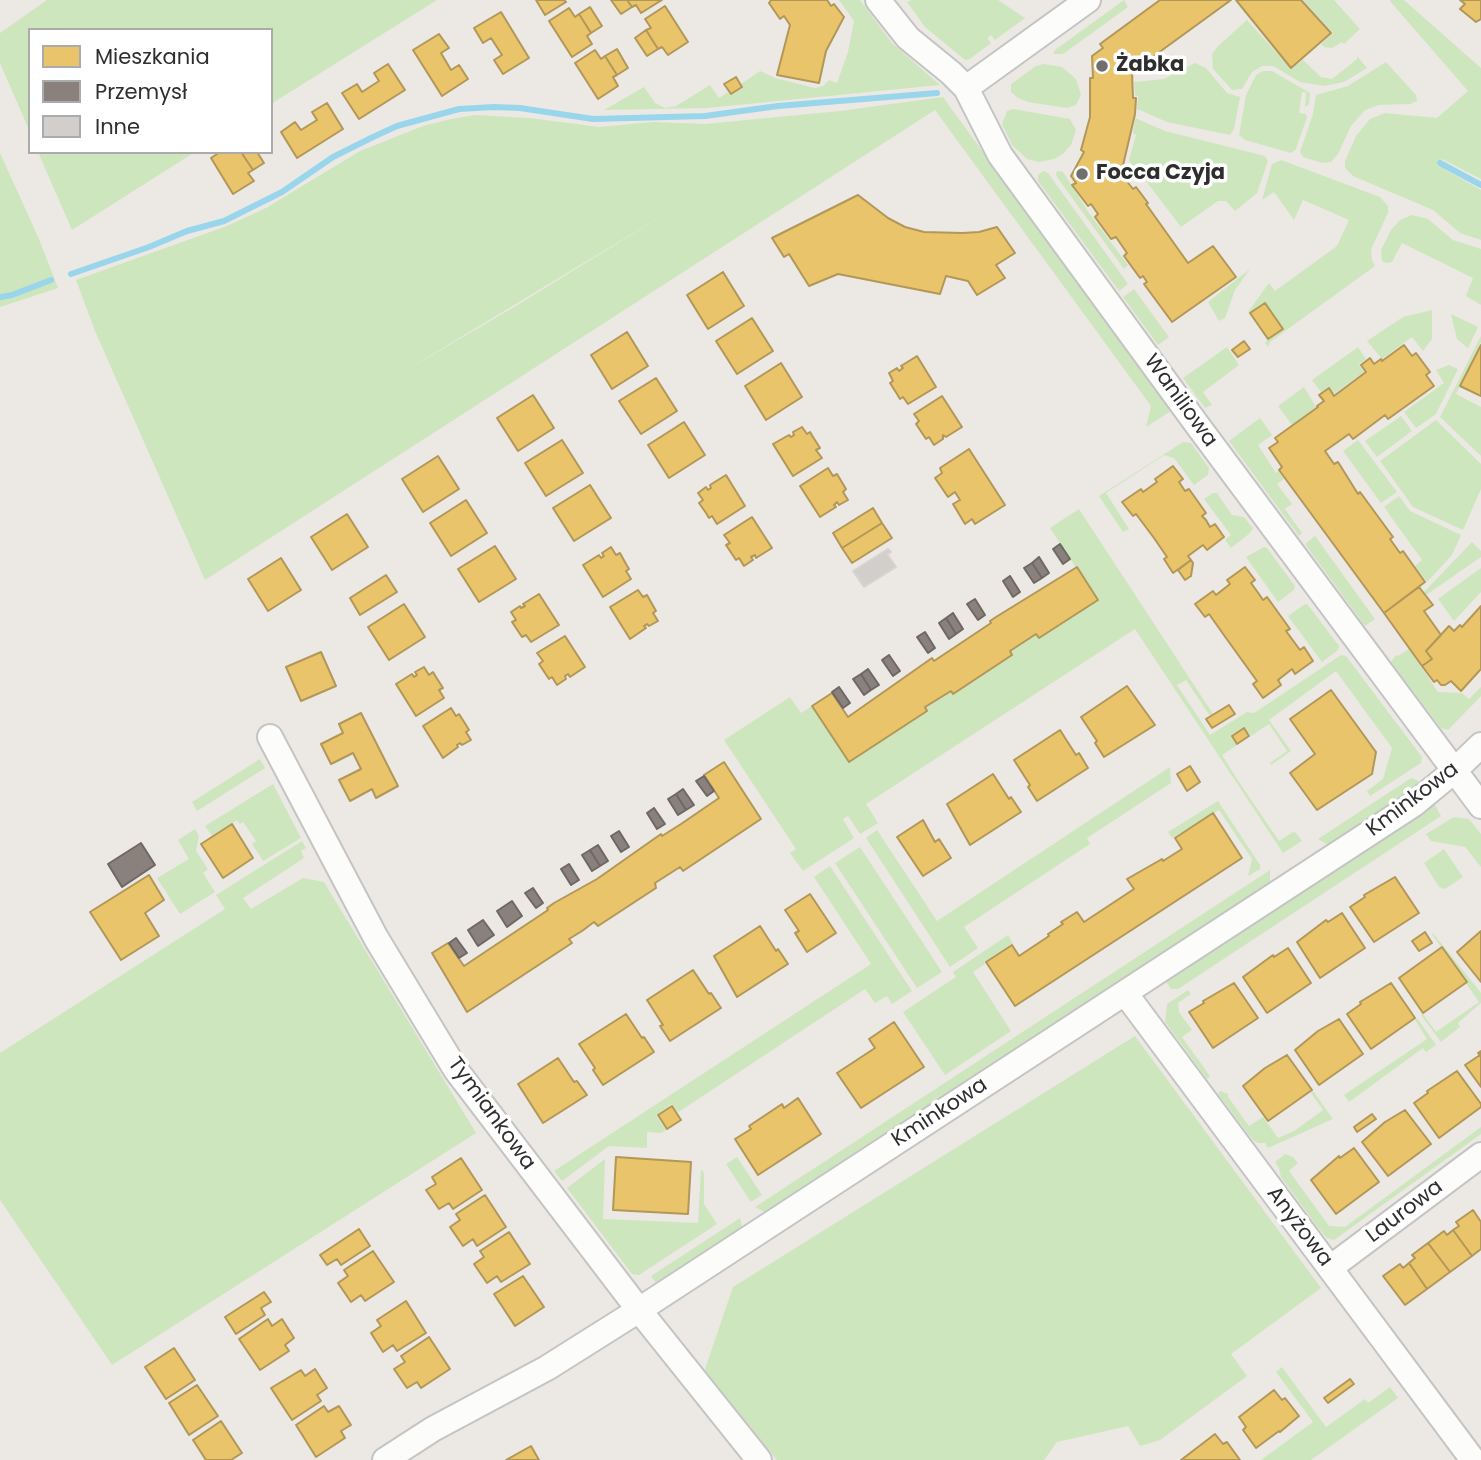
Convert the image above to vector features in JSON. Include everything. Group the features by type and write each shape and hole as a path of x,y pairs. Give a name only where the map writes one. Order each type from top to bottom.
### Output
{"street":[{"name":"Waniliowa","path":"878,0 903,33 966,88 1000,155 1481,806"},
{"path":"966,88 1088,0"},
{"name":"Tymiankowa","path":"270,737 376,938 456,1069 639,1310 759,1460"},
{"name":"Kminkowa","path":"385,1460 433,1429 547,1368 639,1310 1125,993 1413,804 1481,745"},
{"name":"Anyżowa","path":"1125,993 1474,1460"},
{"name":"Laurowa","path":"1330,1268 1481,1156"}],"green space":[{"path":"47,0 437,0 273,103 273,28 28,28 28,127 0,63 0,33"},
{"path":"839,0 860,0 892,43 940,85 707,108 604,110 644,87 655,103 665,108 676,106 710,85 719,98 728,92 731,95 760,71 775,78 815,88 823,86 829,80 837,83 848,52 854,21"},
{"path":"998,0 1025,18 995,40 991,35 987,38 991,43 965,60 925,27 907,2"},
{"path":"1124,0 1128,7 1063,54 1053,54 1055,50"},
{"path":"1303,0 1334,0 1360,29 1344,44 1342,42 1332,48 1324,47 1321,44 1333,33"},
{"path":"1389,0 1404,0 1481,68 1481,179 1442,159 1437,165 1481,190 1481,240 1460,233 1433,210 1353,176 1345,168 1345,161 1356,136 1370,119 1385,113 1437,118 1468,91"},
{"path":"1247,20 1291,69 1303,60 1321,77 1332,79 1357,59 1357,56 1367,68 1344,82 1324,86 1300,82 1273,66 1262,66 1252,72 1242,89 1232,90 1213,69 1212,54"},
{"path":"1386,62 1416,95 1417,101 1410,104 1379,105 1365,110 1351,126 1338,154 1331,162 1322,163 1303,157 1300,152 1313,114 1316,95 1348,86"},
{"path":"1195,63 1206,68 1227,93 1240,97 1234,129 1230,135 1167,122 1137,109 1138,96 1135,95 1134,82 1164,79"},
{"path":"1044,64 1062,67 1076,79 1081,95 1076,105 1067,108 1028,102 1011,92 1011,84 1036,66"},
{"path":"1263,71 1272,71 1310,93 1309,104 1305,107 1306,92 1302,92 1299,113 1306,114 1307,117 1296,149 1291,153 1245,140 1239,135 1246,95 1256,75"},
{"path":"943,97 1171,411 1146,427 1151,406 935,110 205,580 95,331 76,280 227,226 266,208 360,151 423,126 451,119 475,115 530,118 599,127 652,122 705,124 840,111","holes":["670,211 514,307 403,372"]},
{"path":"1013,109 1070,119 1076,130 1071,145 1054,159 1039,162 1027,159 1012,145 1002,124 1007,111"},
{"path":"1135,118 1165,131 1265,156 1268,161 1257,193 1235,211 1226,201 1218,201 1181,227 1139,172 1148,163 1133,174 1131,171 1133,167 1129,160 1136,135 1133,133"},
{"path":"0,153 58,288 0,307"},
{"path":"39,154 192,154 72,230"},
{"path":"1281,160 1380,197 1388,206 1388,213 1371,249 1375,266 1270,342 1268,347 1265,343 1268,338 1282,329 1248,312 1269,283 1275,291 1337,246 1349,220 1303,200 1294,220 1274,192 1262,200 1272,164"},
{"path":"1043,171 1048,173 1128,284 1119,291 1038,181 1038,175"},
{"path":"1057,171 1063,172 1089,213 1128,265 1124,269 1059,180"},
{"path":"1412,215 1428,219 1453,240 1481,249 1481,305 1466,296 1473,278 1402,243 1392,262 1382,261 1381,250 1391,230 1400,220"},
{"path":"1250,269 1235,290 1225,318 1219,321 1208,302"},
{"path":"1134,289 1169,337 1158,345 1123,297"},
{"path":"1432,310 1432,339 1423,351 1412,337 1382,359 1367,341 1403,317"},
{"path":"1451,314 1478,327 1468,348 1457,339"},
{"path":"1481,336 1481,342 1456,394 1481,407 1481,456 1440,417"},
{"path":"1227,347 1239,365 1203,392 1212,405 1205,408 1183,378"},
{"path":"1358,347 1366,359 1359,364 1364,372 1334,394 1329,387 1321,392 1312,380"},
{"path":"1449,365 1458,369 1436,414 1416,428 1404,412 1444,383 1436,370"},
{"path":"1304,387 1316,407 1292,425 1278,406"},
{"path":"1401,416 1412,431 1377,457 1365,441"},
{"path":"1260,418 1272,435 1258,445 1276,473 1278,471 1284,479 1277,484 1292,504 1285,509 1302,533 1299,536 1229,441"},
{"path":"1436,420 1481,464 1481,489 1463,530 1413,507 1380,461"},
{"path":"1358,440 1397,492 1381,503 1343,451"},
{"path":"1183,442 1191,443 1209,468 1208,475 1194,485 1174,458 1164,455 1106,493 1129,529 1123,532 1099,496"},
{"path":"1217,493 1232,515 1244,517 1253,528 1231,548 1225,540 1231,535 1204,499"},
{"path":"1399,496 1410,511 1461,535 1452,555 1427,582 1415,566 1422,560 1384,507"},
{"path":"1079,509 1213,714 1210,716 1186,680 1177,685 1210,735 1247,712 1254,713 1341,655 1346,656 1422,757 1421,763 1370,796 1367,791 1383,779 1392,748 1336,671 1269,720 1291,751 1271,765 1270,763 1287,751 1269,724 1251,736 1244,727 1231,735 1237,745 1222,755 1239,782 1279,841 1293,832 1302,841 1283,853 1135,629 866,804 878,823 860,834 848,816 843,819 854,838 803,871 790,853 796,849 724,740 790,697 801,713 812,706 849,762 869,749 927,711 925,707 951,691 953,694 1012,655 1010,651 1036,634 1039,638 1097,600 1050,528"},
{"path":"1315,536 1375,619 1365,626 1305,544"},
{"path":"1472,542 1481,551 1481,557 1426,595 1424,592"},
{"path":"1264,547 1295,586 1294,590 1278,602 1246,557"},
{"path":"1481,568 1481,592 1454,621 1438,599"},
{"path":"1305,604 1339,646 1338,650 1322,662 1288,616"},
{"path":"1409,649 1438,692 1462,693 1469,699 1481,687 1481,696 1448,730 1441,728 1391,662 1396,655"},
{"path":"260,759 265,768 197,811 192,802"},
{"path":"1170,767 1171,783 1087,838 1090,844 964,927 978,948 950,967 866,838 877,830 937,921"},
{"path":"1411,778 1417,780 1423,788 1330,846 1318,839"},
{"path":"273,784 301,838 263,861 252,844 256,841 243,822 240,824 237,820 212,836 205,826"},
{"path":"1218,801 1260,865 1260,869 1248,876 1252,859 1219,810 1172,838 1168,832"},
{"path":"1434,803 1441,816 1178,989 1171,989 1165,980"},
{"path":"1454,817 1469,819 1481,834 1481,867 1465,847 1431,841 1426,834"},
{"path":"195,829 199,836 196,851 208,869 203,873 215,892 180,914 157,878 189,859 178,840"},
{"path":"302,841 306,848 301,851 304,858 243,898 251,909 303,878 324,882 476,1133 112,1365 0,1200 0,1053 225,909 216,895"},
{"path":"860,847 942,972 917,988 835,863"},
{"path":"1444,849 1463,877 1445,889 1439,887 1424,863"},
{"path":"830,866 912,991 892,1004 887,996 875,1003 865,989 680,1111 672,1104 656,1115 666,1130 661,1133 647,1132 647,1148 609,1146 562,1181 554,1171 871,964 814,877"},
{"path":"1270,870 1270,886 766,1213 755,1207"},
{"path":"1433,933 1481,993 1481,1003 1458,1023 1460,1027 1441,1042 1421,1015 1423,1014 1436,1032 1479,1002"},
{"path":"1008,935 1013,943 973,972 1011,1031 945,1075 903,1012 956,977 953,972"},
{"path":"1188,990 1191,994 1178,1003 1179,1012 1192,1030 1182,1037 1210,1076 1207,1079 1165,1022 1167,1004"},
{"path":"1417,1018 1436,1045 1426,1052 1423,1048 1349,1102 1344,1095 1427,1039 1415,1020"},
{"path":"1135,1036 1321,1288 1231,1354 1247,1376 1160,1440 1140,1446 1128,1426 1057,1442 1044,1460 777,1460 704,1372 733,1287"},
{"path":"1220,1091 1228,1094 1249,1126 1263,1117 1278,1138 1294,1131 1323,1110 1311,1093 1313,1091 1333,1119 1268,1148 1265,1143 1252,1139 1218,1094"},
{"path":"1481,1127 1481,1134 1334,1240 1327,1238 1319,1229 1281,1177 1275,1162 1285,1154 1293,1157 1298,1163 1289,1171 1329,1226 1345,1227"},
{"path":"737,1157 762,1195 751,1202 726,1164"},
{"path":"605,1159 603,1219 698,1223 701,1169 704,1173 704,1204 717,1224 639,1275 632,1274 567,1188"},
{"path":"740,1218 740,1232 659,1287 651,1276"},
{"path":"1282,1367 1326,1427 1365,1399 1368,1403 1390,1387 1398,1398 1311,1460 1261,1460 1313,1422 1276,1372"}],"building: Mieszkania":[{"path":"536,0 564,0 566,2 545,15"},
{"path":"611,0 627,0 632,7 621,14"},
{"path":"627,0 662,0 641,13 636,5 632,7"},
{"path":"771,0 827,0 831,6 834,4 844,17 826,51 819,83 777,75 790,25 784,16 780,19 769,3"},
{"path":"1160,0 1231,0 1132,72 1133,98 1136,98 1135,114 1121,174 1133,189 1136,187 1188,263 1213,246 1236,277 1172,322 1144,284 1147,282 1143,276 1140,278 1124,256 1127,253 1116,237 1111,239 1095,217 1098,214 1091,204 1088,206 1072,185 1076,183 1071,176 1084,152 1081,150 1090,117 1092,56 1103,48 1100,44"},
{"path":"1236,0 1301,0 1331,33 1291,68"},
{"path":"1460,0 1481,0 1481,19 1476,22 1460,9 1465,4"},
{"path":"665,6 688,42 668,55 662,47 658,49 646,30 651,28 645,19"},
{"path":"590,7 602,26 591,33 579,14"},
{"path":"569,8 575,17 579,14 591,33 587,36 592,44 572,57 549,21"},
{"path":"501,12 529,58 503,74 494,60 502,55 491,38 483,43 474,28"},
{"path":"646,30 658,49 647,56 635,38"},
{"path":"439,34 449,48 441,53 451,70 459,65 468,79 442,96 413,50"},
{"path":"617,49 628,68 617,75 605,56"},
{"path":"595,50 601,59 605,56 617,75 613,77 618,86 598,99 575,63"},
{"path":"388,64 405,90 359,119 342,93 357,84 362,92 379,81 374,73"},
{"path":"736,77 742,87 731,94 724,84"},
{"path":"327,103 343,129 297,158 281,132 295,122 301,130 317,120 312,112"},
{"path":"217,154 242,154 253,170 248,173 254,181 233,194 211,158"},
{"path":"242,154 258,154 264,163 253,170"},
{"path":"858,195 888,218 905,227 924,232 979,232 997,227 1015,253 996,265 1005,278 977,295 968,281 946,276 940,294 838,274 809,286 789,254 784,257 772,238"},
{"path":"723,272 744,306 708,329 687,295"},
{"path":"1265,303 1283,329 1268,339 1250,313"},
{"path":"752,318 773,351 737,374 716,341"},
{"path":"627,332 648,366 612,389 591,355"},
{"path":"1244,341 1250,349 1238,357 1232,350"},
{"path":"1404,345 1412,356 1416,353 1430,372 1426,375 1434,386 1388,419 1385,415 1353,439 1349,434 1325,451 1334,464 1338,462 1358,494 1360,492 1393,537 1390,539 1400,553 1403,551 1425,582 1384,613 1279,470 1282,467 1269,448 1278,442 1275,438 1324,401 1319,395 1329,388 1334,396 1366,372 1361,365 1370,358 1374,364 1381,359 1382,361"},
{"path":"1481,345 1481,396 1460,386"},
{"path":"917,356 936,387 908,404 903,397 900,399 890,383 893,381 889,373 897,368 899,371 903,368 901,366"},
{"path":"781,363 802,397 766,420 745,386"},
{"path":"656,378 677,411 641,434 619,401"},
{"path":"533,395 554,428 518,451 497,418"},
{"path":"942,396 962,427 946,437 943,435 943,439 934,445 929,437 926,439 916,424 919,421 914,414"},
{"path":"684,422 705,455 669,478 648,445"},
{"path":"802,427 807,434 810,432 820,448 816,450 822,458 793,476 773,444 789,435 791,437 793,432"},
{"path":"562,440 583,473 546,496 525,463"},
{"path":"969,449 1005,505 975,524 972,519 965,524 953,504 960,500 955,492 948,497 935,478 942,473 940,468"},
{"path":"438,456 459,489 423,512 402,479"},
{"path":"1173,466 1183,479 1179,482 1185,491 1189,489 1206,513 1202,516 1210,527 1215,524 1224,537 1207,550 1203,545 1188,556 1191,560 1173,573 1164,559 1167,557 1154,538 1136,514 1133,516 1122,502 1141,489 1143,492"},
{"path":"828,468 833,476 837,474 846,489 843,492 848,500 839,505 837,502 834,505 836,507 820,517 800,486"},
{"path":"726,475 745,506 717,524 712,516 709,518 699,503 703,500 698,493 706,487 708,490 710,485"},
{"path":"590,485 611,518 574,541 553,508"},
{"path":"466,500 487,533 451,556 430,523"},
{"path":"873,508 882,523 842,548 833,533"},
{"path":"347,514 368,547 332,570 311,537"},
{"path":"752,517 772,548 756,558 755,555 751,557 753,560 744,566 739,558 736,560 726,545 730,543 724,535"},
{"path":"882,523 892,538 852,563 842,548"},
{"path":"495,546 516,579 479,602 458,569"},
{"path":"611,547 616,555 620,553 631,579 603,597 583,565 599,555 601,558 604,556 602,553"},
{"path":"281,558 301,590 268,611 248,579"},
{"path":"1191,560 1191,576 1185,580 1178,570"},
{"path":"1077,567 1098,600 1039,638 1036,634 1010,651 1012,655 953,694 951,691 925,707 927,711 849,762 812,706 832,693 848,717 932,658 934,661 996,617"},
{"path":"1245,567 1255,580 1251,583 1263,600 1267,597 1290,629 1286,631 1300,650 1304,647 1313,661 1295,674 1292,669 1278,680 1281,685 1263,698 1253,684 1257,681 1209,614 1205,617 1195,604 1213,591 1216,595 1230,584 1227,580"},
{"path":"386,575 397,592 360,615 350,598"},
{"path":"1419,587 1433,605 1424,611 1441,635 1426,651 1432,659 1422,666 1384,613"},
{"path":"638,590 643,597 647,595 658,621 649,626 647,624 644,626 646,628 630,639 610,607"},
{"path":"539,594 559,625 531,642 526,635 522,637 512,622 516,620 511,612 525,606 523,604"},
{"path":"404,604 425,637 389,660 368,627"},
{"path":"1481,606 1481,669 1461,691 1451,681 1445,685 1441,685 1437,680 1434,682 1422,666 1432,659 1426,651 1449,626 1454,631 1460,625 1462,627"},
{"path":"565,636 585,667 570,677 568,674 566,679 557,685 552,677 549,679 539,664 543,661 537,653"},
{"path":"321,652 336,686 301,701 286,667"},
{"path":"424,667 429,675 433,672 443,688 439,690 444,698 416,716 396,684 412,674 414,677 417,675 415,672"},
{"path":"1127,686 1155,725 1104,757 1081,717"},
{"path":"1331,690 1376,752 1372,774 1317,810 1290,773 1315,754 1290,719"},
{"path":"1229,705 1235,714 1212,728 1206,719"},
{"path":"451,708 466,725 469,730 466,732 471,740 462,745 460,743 443,758 423,726"},
{"path":"361,713 398,786 376,798 372,789 350,801 339,780 361,769 353,753 331,764 321,744 343,733 339,724"},
{"path":"1244,728 1249,736 1237,744 1232,736"},
{"path":"1060,730 1088,768 1037,801 1014,760"},
{"path":"724,762 761,819 683,871 680,867 655,883 656,888 598,926 594,922 569,939 572,943 467,1012 432,953 448,943 464,966 548,910 554,903 597,879 719,798 704,775"},
{"path":"1190,766 1200,782 1187,791 1177,774"},
{"path":"993,774 1021,812 970,845 947,804"},
{"path":"1213,813 1242,858 1015,1006 986,962 1012,945 1019,956 1049,936 1048,934 1063,924 1061,922 1077,912 1084,922 1134,889 1127,879 1182,849 1175,838"},
{"path":"923,820 935,842 939,839 951,858 923,876 897,837"},
{"path":"232,824 253,858 223,878 201,844"},
{"path":"149,875 164,900 145,913 159,936 121,960 90,912"},
{"path":"1395,877 1419,913 1374,942 1350,907 1365,897 1364,895"},
{"path":"810,894 836,933 807,952 795,933 799,931 785,910"},
{"path":"1342,913 1365,948 1320,978 1297,942 1326,920 1328,922"},
{"path":"760,926 788,964 737,997 714,956"},
{"path":"1481,931 1481,982 1457,952"},
{"path":"1425,932 1432,943 1419,951 1412,941"},
{"path":"1442,947 1467,982 1423,1013 1399,978"},
{"path":"1288,948 1311,983 1267,1013 1243,977 1273,955 1274,957"},
{"path":"693,970 721,1008 670,1041 647,1000"},
{"path":"1234,983 1258,1018 1213,1048 1189,1012"},
{"path":"1391,983 1415,1018 1371,1049 1347,1014 1361,1004 1360,1002"},
{"path":"626,1014 654,1052 603,1085 579,1044"},
{"path":"1339,1019 1363,1054 1319,1085 1295,1050 1318,1031"},
{"path":"894,1022 924,1067 861,1108 837,1073 875,1048 869,1039"},
{"path":"1481,1051 1481,1087 1465,1065 1480,1055 1478,1053"},
{"path":"1287,1055 1312,1090 1268,1121 1243,1086"},
{"path":"558,1058 574,1082 577,1081 587,1095 543,1123 518,1084"},
{"path":"1457,1071 1481,1107 1439,1138 1414,1103"},
{"path":"798,1098 821,1134 758,1175 735,1139 782,1104 784,1108"},
{"path":"672,1106 681,1120 667,1129 658,1115"},
{"path":"1405,1110 1431,1144 1388,1176 1362,1142 1385,1122"},
{"path":"1372,1114 1376,1119 1357,1132 1354,1127"},
{"path":"1354,1148 1379,1182 1336,1214 1311,1180 1339,1156 1340,1158"},
{"path":"616,1157 691,1162 688,1214 613,1210"},
{"path":"461,1158 482,1190 453,1209 449,1203 439,1209 426,1190 436,1184 432,1177"},
{"path":"485,1195 506,1227 477,1246 473,1239 463,1246 450,1227 460,1220 456,1214"},
{"path":"1473,1210 1481,1222 1481,1249 1472,1256 1453,1230 1459,1226 1456,1222"},
{"path":"359,1229 370,1246 341,1265 337,1259 327,1265 320,1255"},
{"path":"1453,1230 1472,1256 1450,1272 1428,1243 1444,1231 1447,1235"},
{"path":"509,1232 530,1264 501,1282 497,1276 487,1283 474,1264 484,1257 480,1251"},
{"path":"1428,1243 1450,1272 1427,1289 1409,1263 1415,1258 1412,1255"},
{"path":"373,1251 394,1282 365,1301 361,1295 351,1302 338,1283 348,1276 344,1270"},
{"path":"1409,1263 1427,1289 1405,1305 1383,1276 1400,1264 1403,1268"},
{"path":"523,1276 544,1307 515,1326 494,1294"},
{"path":"264,1292 271,1302 261,1308 265,1315 236,1334 225,1317"},
{"path":"406,1301 426,1333 397,1351 393,1345 383,1352 371,1333 381,1326 377,1320"},
{"path":"268,1319 272,1326 282,1319 294,1338 285,1345 289,1351 260,1370 239,1339"},
{"path":"429,1337 450,1369 421,1388 417,1382 407,1388 394,1369 405,1362 401,1356"},
{"path":"174,1348 195,1380 166,1399 145,1367"},
{"path":"315,1369 327,1388 317,1395 321,1401 292,1420 271,1388 301,1370 305,1376"},
{"path":"1350,1379 1354,1384 1328,1403 1324,1398"},
{"path":"197,1385 218,1416 189,1435 169,1403"},
{"path":"1274,1390 1282,1400 1285,1398 1299,1416 1256,1448 1243,1430 1246,1427 1239,1417"},
{"path":"324,1406 328,1412 339,1406 351,1425 341,1431 345,1438 316,1457 296,1425"},
{"path":"221,1421 242,1453 231,1460 206,1460 193,1440"},
{"path":"1215,1434 1223,1444 1227,1442 1240,1460 1181,1460"},
{"path":"531,1446 539,1460 506,1460"}],"building: Przemysł":[{"path":"1060,544 1070,559 1063,564 1053,549"},
{"path":"1039,557 1049,573 1042,578 1032,563"},
{"path":"1032,563 1042,578 1034,583 1024,568"},
{"path":"1010,576 1020,592 1013,597 1003,581"},
{"path":"975,599 985,615 978,620 967,604"},
{"path":"953,613 963,629 956,634 946,618"},
{"path":"946,618 956,634 949,639 939,623"},
{"path":"925,632 935,648 928,653 917,637"},
{"path":"889,655 900,671 893,676 882,660"},
{"path":"868,669 879,685 871,690 861,674"},
{"path":"861,674 871,690 864,695 853,679"},
{"path":"839,687 850,703 843,708 832,692"},
{"path":"704,776 714,791 707,796 696,781"},
{"path":"683,789 694,805 686,810 676,794"},
{"path":"676,794 686,810 678,815 668,799"},
{"path":"654,808 665,824 657,829 647,813"},
{"path":"619,831 629,847 621,852 611,836"},
{"path":"141,843 155,865 122,887 108,864"},
{"path":"598,845 608,861 600,866 590,850"},
{"path":"590,850 600,866 592,871 582,855"},
{"path":"569,864 579,880 571,885 561,869"},
{"path":"533,888 543,903 536,908 525,893"},
{"path":"512,901 522,916 507,927 497,911"},
{"path":"483,920 494,935 478,946 468,930"},
{"path":"456,938 467,953 459,958 449,943"}],"building: Inne":[{"path":"888,549 891,552 887,554 896,567 864,587 853,571"}],"waterway":[{"path":"71,274 187,231 224,221 282,192 333,157 373,137 397,126 459,109 520,108 593,119 705,116 778,106 937,93"},
{"path":"1440,163 1481,185"},
{"path":"0,297 51,280"}],"place":[{"name":"Żabka","path":"1102,66"},
{"name":"Focca Czyja","path":"1082,174"}]}
